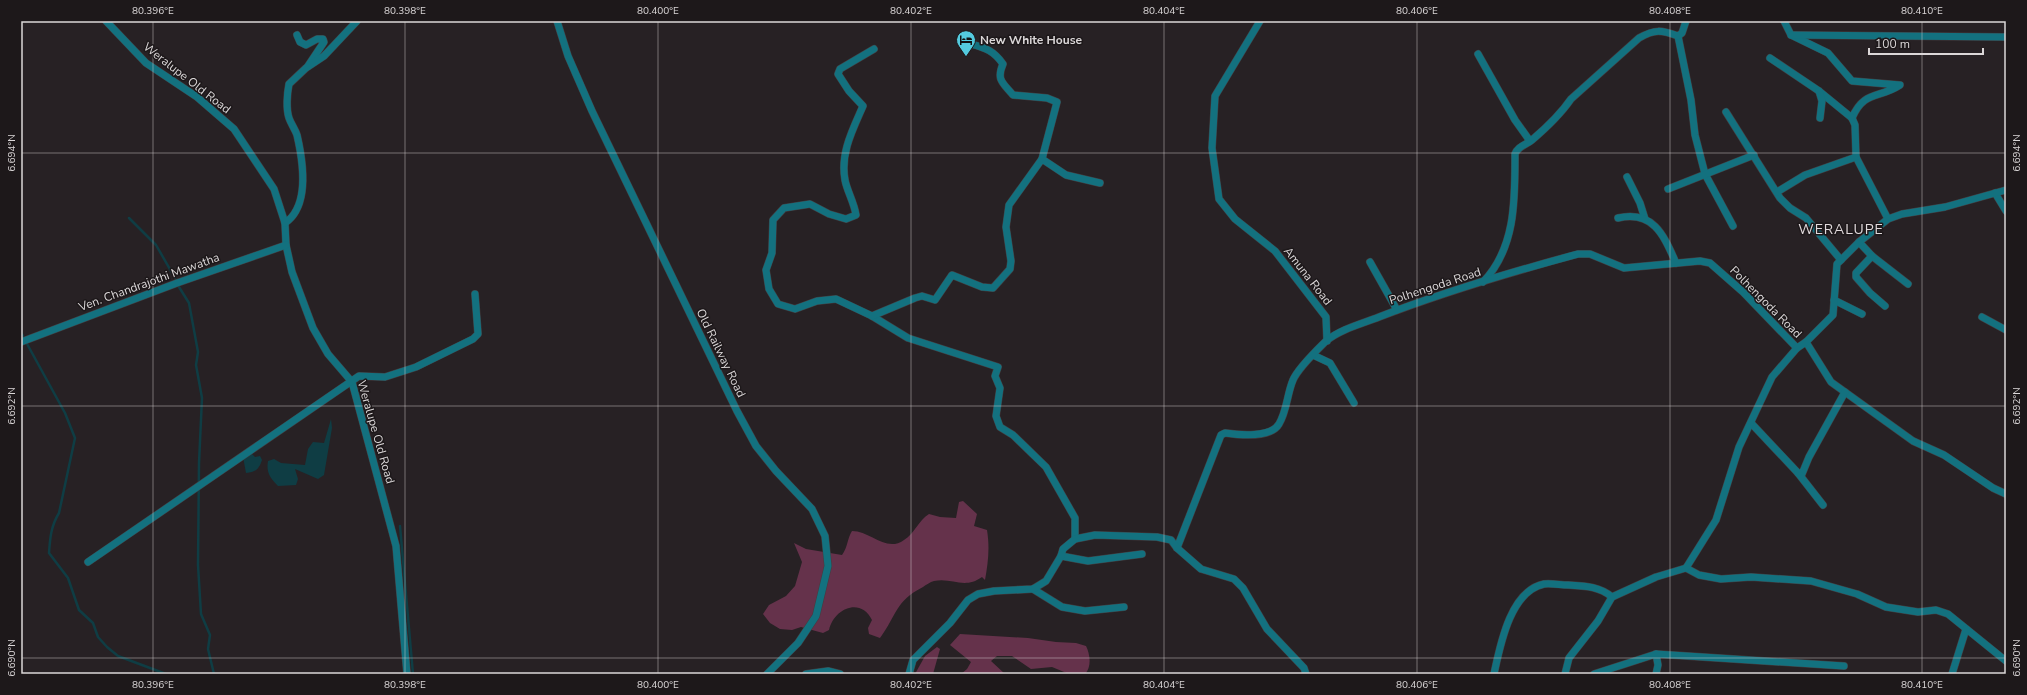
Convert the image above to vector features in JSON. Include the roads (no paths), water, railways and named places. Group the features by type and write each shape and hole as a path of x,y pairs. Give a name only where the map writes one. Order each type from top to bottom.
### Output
{"street":[{"name":"Weralupe Old Road","path":"106,21 146,63 197,97 234,129 274,189 285,223 286,245 292,272 313,328 328,354 352,382 396,546 408,674"},
{"path":"285,223 292,218 300,198 302,172 296,134 289,117 287,91 288,84 306,68 324,56 357,21"},
{"name":"Old Railway Road","path":"557,21 568,56 592,111 737,411 756,446 776,471 812,509 825,536 828,566 816,616 798,644 767,674"},
{"name":"Amuna Road","path":"1260,21 1216,96 1212,148 1218,199 1236,219 1275,250 1326,316 1327,341"},
{"path":"1678,36 1682,32 1686,21"},
{"path":"1784,21 1791,35 1828,53 1852,81 1900,85 1890,91 1868,97 1858,106 1852,118"},
{"path":"1482,283 1493,271 1505,248 1515,199 1515,154 1517,149 1530,141 1562,111 1571,98 1639,38 1651,31 1663,31 1678,36"},
{"path":"297,35 300,42 306,45 317,39 323,39 324,42 306,68"},
{"path":"1791,35 2006,37"},
{"path":"1678,36 1691,100 1696,135 1705,174 1732,226"},
{"path":"872,316 922,296 935,300 952,275 982,287 993,288 1010,269 1011,261 1006,227 1009,205 1042,160 1057,102 1047,98 1013,95 1000,79 999,74 1003,64 997,55 989,49 971,44"},
{"path":"874,49 840,69 838,74 849,91 863,106 848,141 844,162 845,181 854,203 856,215 846,219 829,214 810,204 784,208 773,220 772,253 766,270 769,289 778,304 795,309 817,301 836,299 872,316 908,338 998,367 995,376 1000,388 996,416 1000,427 1013,436 1046,467 1075,518 1075,539"},
{"path":"1478,54 1515,120 1530,141"},
{"path":"1770,58 1819,91 1852,118 1855,126 1856,157 1888,219"},
{"path":"1819,91 1822,101 1820,118"},
{"path":"1726,112 1777,192 1790,208 1806,218 1841,260"},
{"path":"1668,189 1754,155"},
{"path":"1777,192 1805,175 1856,157"},
{"path":"1042,160 1066,175 1100,183"},
{"path":"1628,177 1640,203 1645,219"},
{"path":"1565,674 1569,658 1598,621 1612,597 1656,577 1686,568 1716,520 1739,447 1752,423 1772,377 1797,348 1806,342 1833,315 1837,264 1859,242 1888,219 1902,214 1945,207 2006,190"},
{"path":"1995,193 2006,211"},
{"path":"1618,218 1629,216 1645,219 1656,225 1664,237 1676,263"},
{"path":"1859,242 1872,256 1908,284"},
{"name":"Ven. Chandrajothi Mawatha","path":"21,342 177,283 286,245"},
{"name":"Polhengoda Road","path":"1177,548 1221,435 1225,433 1241,436 1256,434 1271,431 1279,424 1293,379 1327,341 1339,332 1397,310 1482,283 1504,274 1578,254 1590,254 1624,268 1700,261 1710,263 1743,292 1797,348"},
{"path":"1872,256 1856,273 1856,277 1870,293 1885,306"},
{"path":"1370,262 1397,310"},
{"path":"88,562 359,376 385,377 416,367 473,338 478,334 475,294"},
{"path":"1834,300 1862,314"},
{"path":"1982,317 2006,330"},
{"name":"Polhengoda Road","path":"1806,342 1831,382 1912,441 1944,455 1992,488 2006,494"},
{"path":"1313,355 1330,363 1354,403"},
{"path":"1798,473 1803,473 1809,458 1845,392"},
{"path":"1752,423 1798,473 1823,505"},
{"path":"909,674 913,660 950,623 968,600 978,594 994,591 1033,589 1046,580 1061,556 1063,549 1075,539 1095,535 1157,536 1171,540 1177,548 1201,568 1234,579 1243,588 1267,630 1304,668 1306,674"},
{"path":"1061,556 1088,561 1142,554"},
{"path":"1686,568 1699,575 1721,579 1751,577 1811,581 1857,594 1886,607 1918,612 1936,610 1948,614 2006,660"},
{"path":"1494,674 1500,644 1508,623 1521,598 1531,590 1544,584 1588,586 1605,591 1612,597"},
{"path":"1033,589 1062,607 1085,612 1124,608"},
{"path":"1952,674 1966,629"},
{"path":"1594,674 1656,654 1844,666"},
{"path":"1656,654 1658,665 1656,674"},
{"path":"806,674 828,671 840,674"}],"water":[{"path":"331,419 332,428 324,475 318,479 295,469 298,479 296,485 278,486 269,475 268,461 274,459 281,463 305,465 308,449 313,442 324,443"},
{"path":"251,453 255,457 260,456 262,460 257,470 246,473 243,457"}],"waterway":[{"path":"129,218 156,245 175,278"},
{"path":"179,287 189,303 198,352 196,365 202,398 199,463 198,565 201,614 210,635 208,649 214,674"},
{"path":"26,342 65,413 75,438 59,513 51,532 49,553 68,578 79,610 93,623 98,637 107,647 118,656 166,674"},
{"path":"400,526 413,674"}],"place":[{"name":"New White House","path":"966,57"}],"district":[{"name":"WERALUPE","path":"1841,229"}]}
